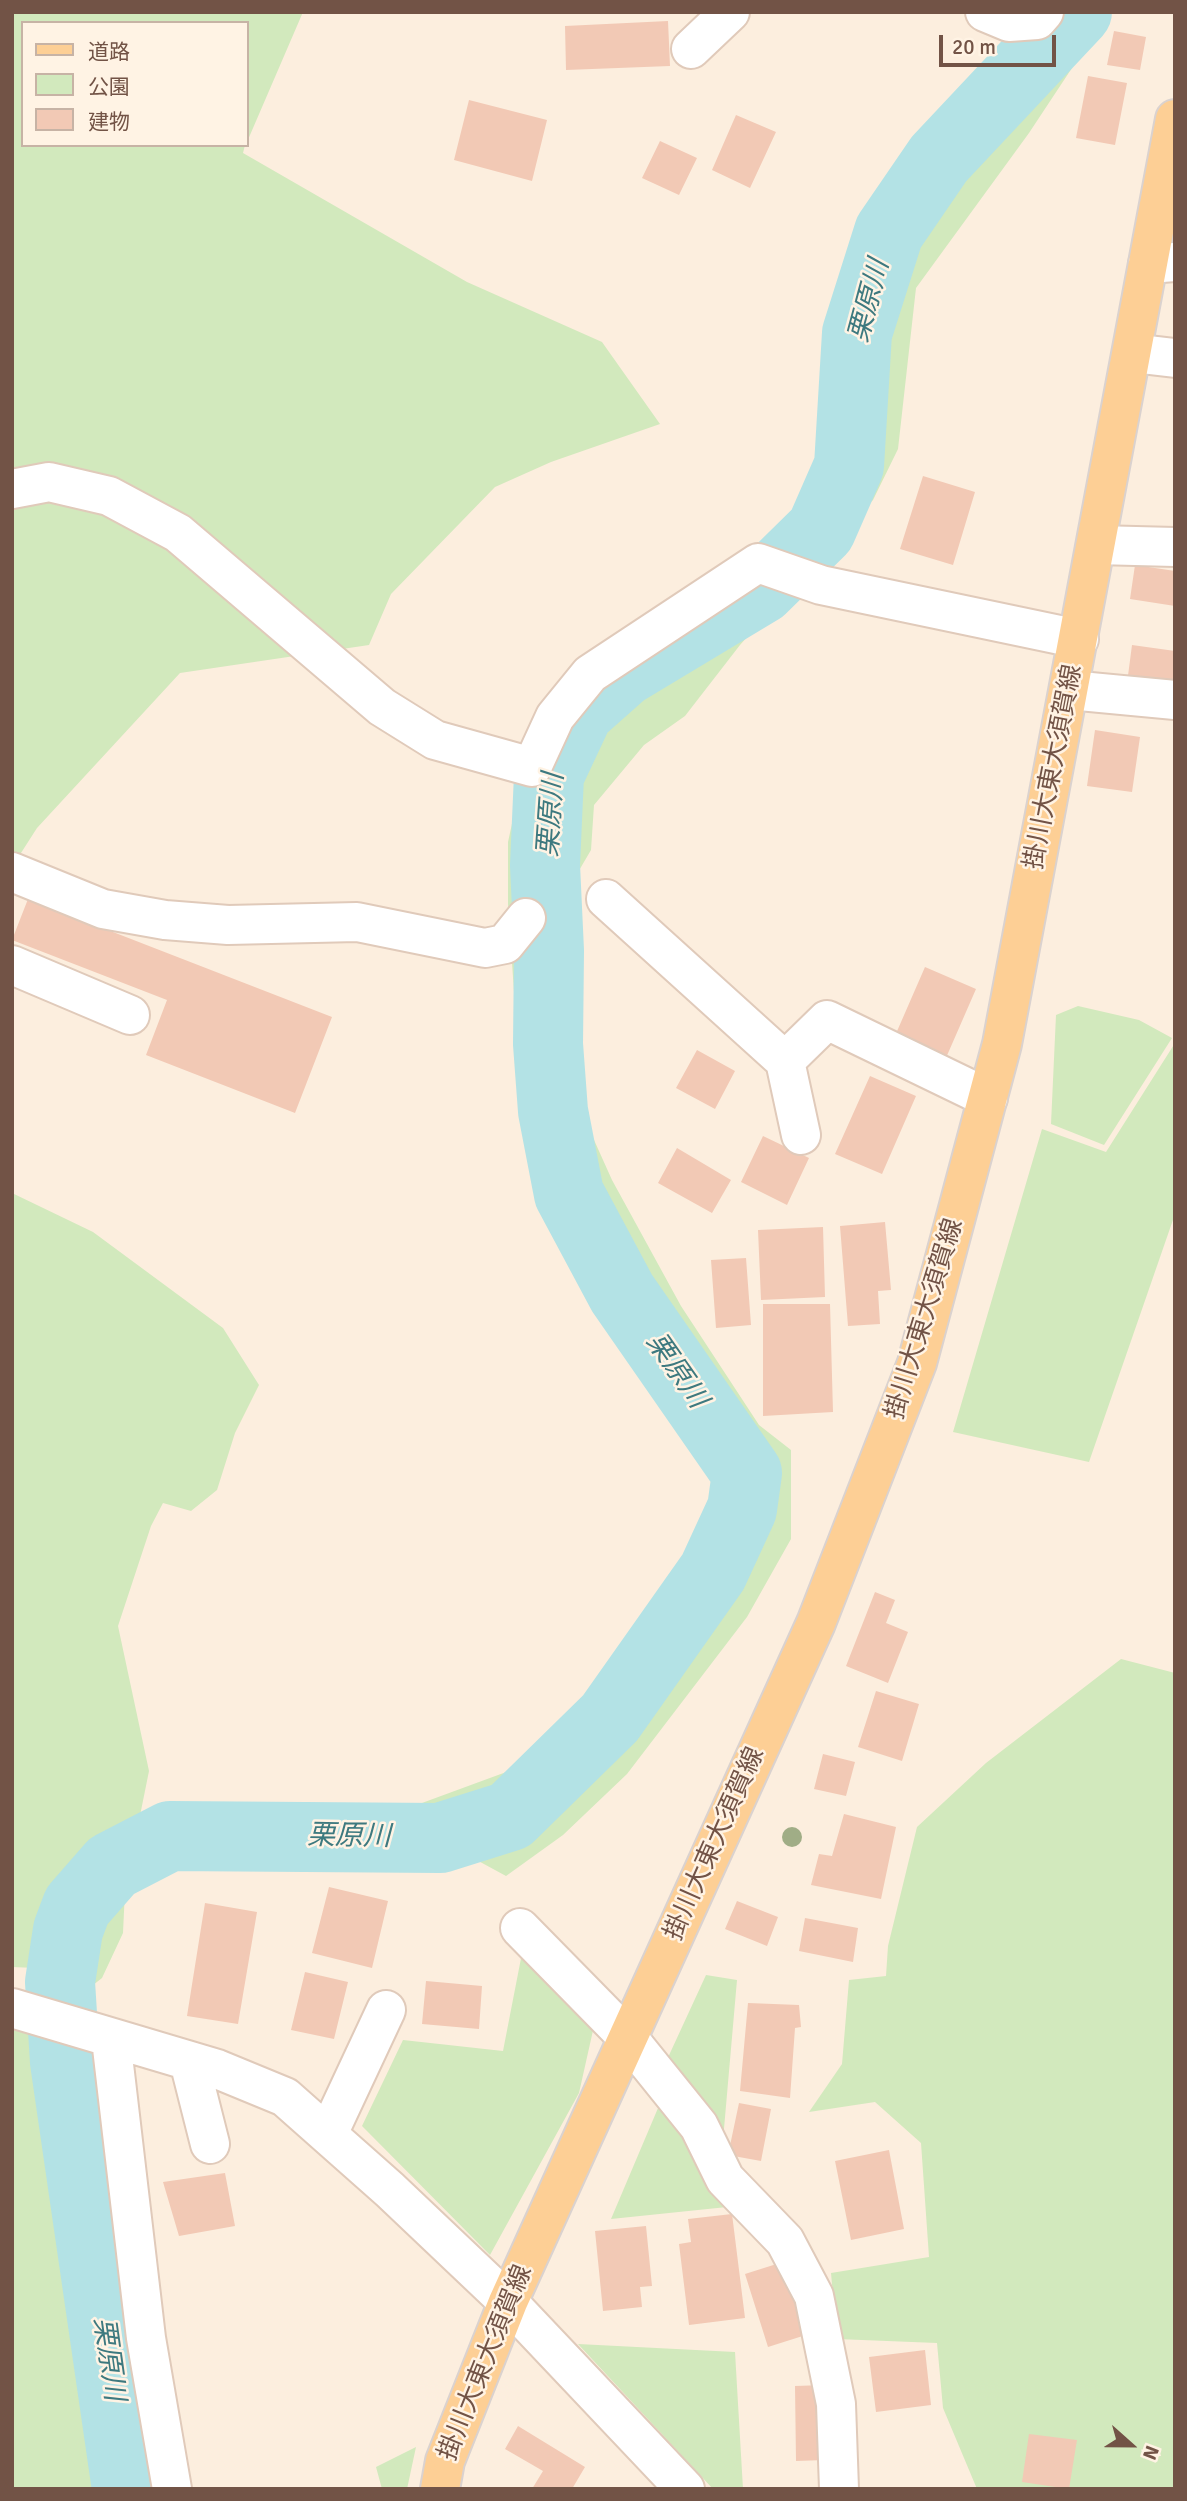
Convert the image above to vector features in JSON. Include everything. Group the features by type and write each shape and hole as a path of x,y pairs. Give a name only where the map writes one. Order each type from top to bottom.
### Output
{"main road":[{"name":"掛川大東大須賀線","path":"440,2489 445,2461 508,2302 816,1623 917,1363 1002,1044 1132,353 1161,263 1175,119"}],"street":[{"path":"691,49 730,12"},
{"path":"985,12 1009,22 1037,20 1044,12"},
{"path":"1132,353 1175,358"},
{"path":"12,489 49,482 108,496 178,533 382,707 435,740 532,767 555,718 590,674 758,563 821,585 1079,639"},
{"path":"1097,545 1175,547"},
{"path":"1069,690 1175,700"},
{"path":"12,872 103,909 165,920 228,925 356,922 485,948 505,944 526,918"},
{"path":"606,899 785,1061 801,1135"},
{"path":"12,965 130,1015"},
{"path":"785,1061 827,1020 988,1098"},
{"path":"520,1928 628,2038 699,2126 725,2179 785,2241 814,2296 836,2404 839,2489"},
{"path":"13,2008 260,2084 285,2097 508,2302 685,2489"},
{"path":"328,2134 386,2010"},
{"path":"102,2036 146,2338 172,2489"},
{"path":"189,2061 210,2144"}],"green space":[{"path":"12,12 303,12 248,140 248,21 21,21 21,147 244,147 243,153 467,282 602,342 660,424 551,462 495,487 391,594 369,645 180,673 37,828 12,867"},
{"path":"1045,12 1109,12 1029,133 916,288 898,449 873,500 809,565 781,549 826,469 840,324 889,196 961,106"},
{"path":"754,580 784,596 740,645 685,716 644,745 594,805 591,850 567,891 570,1043 581,1111 612,1180 681,1306 759,1425 791,1450 791,1539 747,1617 627,1774 563,1835 506,1876 392,1814 528,1764 570,1732 714,1510 714,1468 671,1389 585,1268 538,1130 514,992 508,904 508,842 524,769 580,686"},
{"path":"1078,1006 1139,1020 1172,1038 1104,1145 1051,1124 1056,1015"},
{"path":"1175,1043 1175,1214 1089,1462 953,1432 1042,1129 1106,1152"},
{"path":"12,1193 93,1232 223,1328 259,1385 235,1433 217,1490 191,1511 163,1503 151,1526 118,1626 149,1771 125,1890 123,1933 102,1978 88,1989 60,1982 36,1968 12,1967"},
{"path":"1121,1659 1175,1673 1175,2489 977,2489 943,2408 937,2343 837,2339 831,2273 929,2257 921,2143 875,2102 809,2112 842,2064 849,1980 886,1976 888,1946 917,1827 986,1763"},
{"path":"523,1948 594,2026 579,2093 490,2255 362,2126 403,2040 503,2051"},
{"path":"706,1975 737,1980 723,2140 665,2064"},
{"path":"12,2014 42,2027 91,2318 108,2489 12,2489"},
{"path":"661,2101 727,2207 611,2219"},
{"path":"578,2344 735,2352 743,2489 713,2489"},
{"path":"416,2447 407,2489 382,2489 376,2467"}],"building":[{"path":"668,21 670,66 566,70 565,26"},
{"path":"1114,31 1146,37 1140,70 1107,65"},
{"path":"1088,76 1127,83 1115,145 1076,138"},
{"path":"469,100 547,120 532,181 454,160"},
{"path":"736,115 776,132 750,188 712,170"},
{"path":"660,141 697,158 679,195 642,178"},
{"path":"923,476 975,492 953,565 900,549"},
{"path":"1135,565 1175,571 1175,606 1130,599"},
{"path":"1132,645 1175,651 1175,697 1126,691"},
{"path":"1095,730 1140,737 1132,792 1087,786"},
{"path":"28,899 332,1017 295,1113 146,1055 167,1000 12,940"},
{"path":"925,967 976,989 942,1067 891,1045"},
{"path":"697,1050 735,1071 715,1109 676,1088"},
{"path":"870,1076 916,1096 882,1174 835,1154"},
{"path":"763,1136 809,1158 787,1205 741,1182"},
{"path":"677,1148 731,1180 712,1213 658,1183"},
{"path":"885,1222 891,1290 878,1291 880,1324 848,1326 840,1226"},
{"path":"823,1227 825,1297 761,1300 758,1230"},
{"path":"746,1258 751,1325 716,1328 711,1260"},
{"path":"763,1304 830,1304 833,1412 763,1416"},
{"path":"875,1592 895,1600 886,1623 908,1632 888,1683 846,1666"},
{"path":"876,1691 919,1704 902,1761 858,1747"},
{"path":"823,1754 855,1762 846,1796 814,1789"},
{"path":"844,1814 896,1827 881,1899 811,1885 819,1854 832,1856"},
{"path":"329,1887 388,1901 372,1968 312,1953"},
{"path":"737,1901 778,1917 767,1946 725,1929"},
{"path":"205,1903 257,1912 238,2024 187,2016"},
{"path":"805,1918 858,1928 853,1962 799,1951"},
{"path":"305,1972 348,1982 334,2039 291,2030"},
{"path":"426,1981 482,1986 479,2029 422,2024"},
{"path":"748,2003 799,2005 801,2027 795,2028 790,2098 740,2091"},
{"path":"739,2103 771,2109 761,2161 728,2155"},
{"path":"889,2150 904,2229 851,2240 835,2161"},
{"path":"225,2173 235,2226 179,2236 163,2182"},
{"path":"732,2214 745,2318 689,2325 679,2244 691,2242 688,2219"},
{"path":"646,2226 652,2286 640,2287 642,2307 603,2311 595,2231"},
{"path":"786,2261 809,2334 768,2347 745,2274"},
{"path":"925,2350 931,2405 876,2412 869,2357"},
{"path":"824,2385 825,2460 796,2461 795,2386"},
{"path":"518,2426 585,2467 572,2489 532,2489 543,2471 505,2449"},
{"path":"1029,2434 1077,2440 1069,2489 1022,2482"}],"waterway":[{"name":"栗原川","path":"127,2489 65,2062 60,1982 68,1930 77,1906 112,1866 170,1836 440,1838 510,1816 610,1718 713,1572 742,1509 747,1473 622,1293 569,1194 553,1111 548,1044 549,951 545,865 549,775 579,711 623,672 761,589 821,530 849,466 857,333 889,232 939,159 1077,12"}]}
